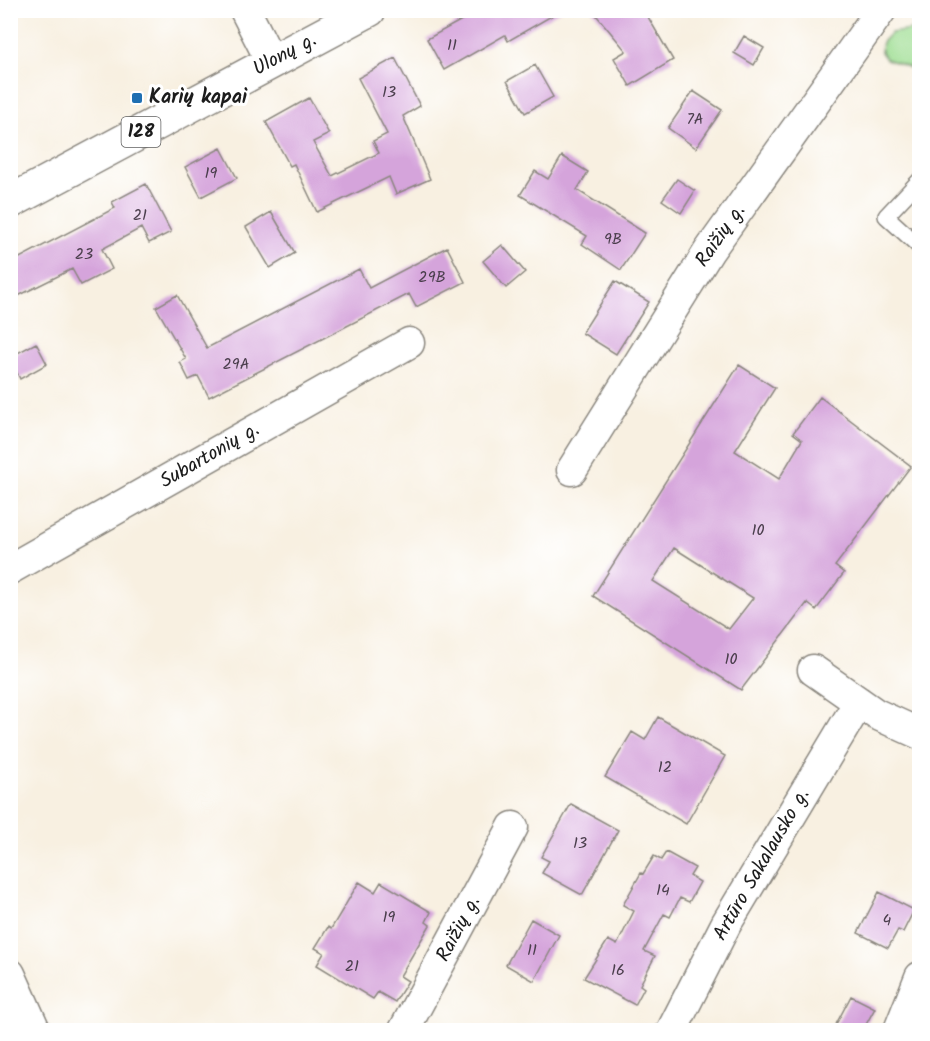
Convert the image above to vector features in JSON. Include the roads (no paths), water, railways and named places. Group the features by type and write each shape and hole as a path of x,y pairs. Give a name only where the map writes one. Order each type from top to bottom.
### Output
{"main road":[{"name":"Ulonų g.","path":"10,202 369,10"}],"street":[{"path":"245,10 272,63"},
{"name":"Raižių g.","path":"572,470 709,251 881,10"},
{"name":"Subartonių g.","path":"10,569 409,343"},
{"path":"813,670 876,714 920,734"},
{"name":"Artūro Sakalausko g.","path":"672,1030 726,924 859,702"},
{"name":"Raižių g.","path":"404,1030 513,827"},
{"path":"10,974 35,1030"},
{"path":"899,1030 920,977"}],"lane":[{"path":"920,180 886,216 920,247"}],"place":[{"name":"Karių kapai","path":"137,98"}]}
